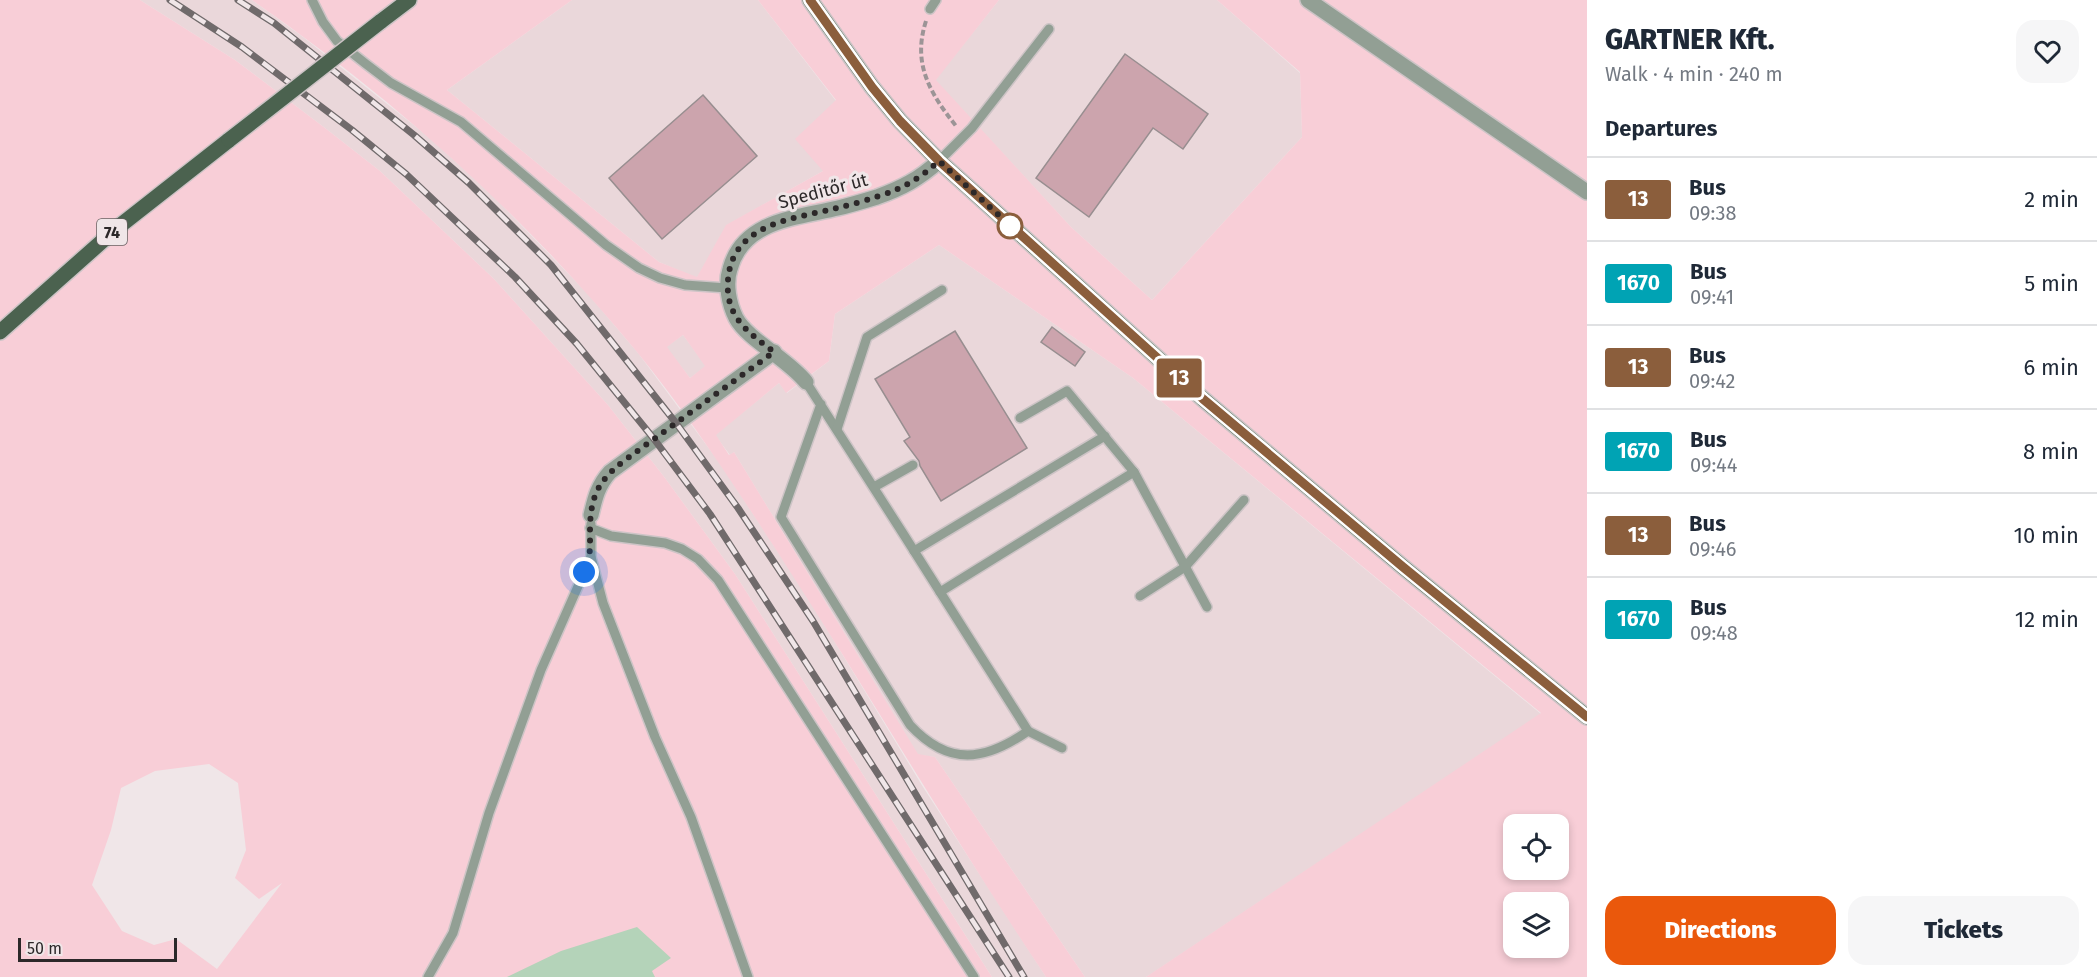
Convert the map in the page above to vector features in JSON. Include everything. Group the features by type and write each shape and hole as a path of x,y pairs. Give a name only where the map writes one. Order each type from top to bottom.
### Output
{"main road":[{"name":"74","path":"0,332 117,228 409,0"},
{"path":"810,0 872,87 900,121 939,161 1203,399 1587,717"},
{"path":"819,0 826,20"}],"street":[{"path":"1308,0 1587,192"},
{"name":"Speditőr út","path":"806,382 774,352 744,330 736,318 728,288 734,256 742,244 754,234 801,214 836,209 901,188 922,177 939,161"},
{"path":"591,522 596,493 602,480 610,472 774,352"}],"lane":[{"path":"312,0 323,22 337,41 391,83 461,122 606,245 639,268 660,278 685,285 728,288"},
{"path":"930,9 936,0"},
{"path":"939,161 964,137 1049,29"},
{"path":"837,429 867,337 942,290"},
{"path":"806,382 1028,731 1062,748"},
{"path":"1020,418 1067,391 1134,472 1207,607"},
{"path":"821,404 781,517 910,725 930,744 963,755 993,752 1028,731"},
{"path":"914,550 1105,436"},
{"path":"874,487 912,465"},
{"path":"940,592 1134,472"},
{"path":"1140,596 1185,567 1244,500"},
{"path":"591,522 591,557 607,614 655,737 691,817 748,977"},
{"path":"591,522 612,536 665,543 682,549 698,559 718,580 974,977"},
{"path":"428,977 453,933 489,813 541,670 591,557"}],"path":[{"path":"930,9 922,34 920,53 925,75 936,100 964,137"}],"shaded area":[{"path":"0,0 140,0 235,60 380,171 494,279 608,405 735,574 992,977 0,977","holes":["209,764 238,783 246,850 235,878 259,899 282,883 217,969 176,939 154,945 122,931 92,885 111,830 121,788 155,771"]},
{"path":"140,0 252,0 303,37 430,138 493,196 587,293 638,353 719,462 805,593 923,787 1046,977 992,977 735,574 608,405 494,279 380,171 235,60"},
{"path":"252,0 572,0 447,90 659,262 697,277 726,225 823,171 795,139 836,100 758,0 999,0 936,80 1071,227 1152,300 1302,137 1300,72 1217,0 1587,0 1587,977 1146,977 1541,713 1133,378 939,245 835,314 829,361 786,393 779,383 716,435 729,455 734,452 918,754 935,757 1085,977 1046,977 976,870 773,545 708,447 655,375 594,302 504,207 457,162 357,78","holes":["683,335 705,366 690,378 667,347"]},
{"path":"572,0 758,0 836,101 823,171 727,225 697,278 659,262 447,90"},
{"path":"999,0 1217,0 1300,73 1302,137 1152,300 1071,227 935,80"},
{"path":"939,245 1133,378 1541,714 1146,977 1085,977 935,757 918,755 734,452 730,455 715,435 779,383 787,393 829,361 835,314"},
{"path":"683,335 706,366 690,378 666,347"},
{"path":"637,927 671,958 652,971 655,977 507,977 561,951"}],"building":[{"path":"1125,54 1208,114 1183,149 1153,128 1089,217 1036,178"},
{"path":"703,95 757,156 662,239 609,178"},
{"path":"1052,327 1085,352 1075,366 1041,342"},
{"path":"955,331 1027,448 941,501 919,461 904,441 910,437 875,379"}],"railway":[{"path":"170,0 242,47 406,174 515,277 577,344 654,439 710,514 1009,977"},
{"path":"238,0 274,23 414,135 469,183 551,265 676,423 738,508 813,621 1024,977"}],"bus line":[{"name":"13","path":"810,0 872,87 900,121 939,161 1203,399 1403,567 1587,717"}],"route":[{"path":"584,572 591,557 591,515 596,493 602,480 625,460 774,352 744,330 731,305 728,288 734,256 742,244 754,234 801,214 836,209 901,188 922,177 939,161 1014,229 1010,226"}]}
